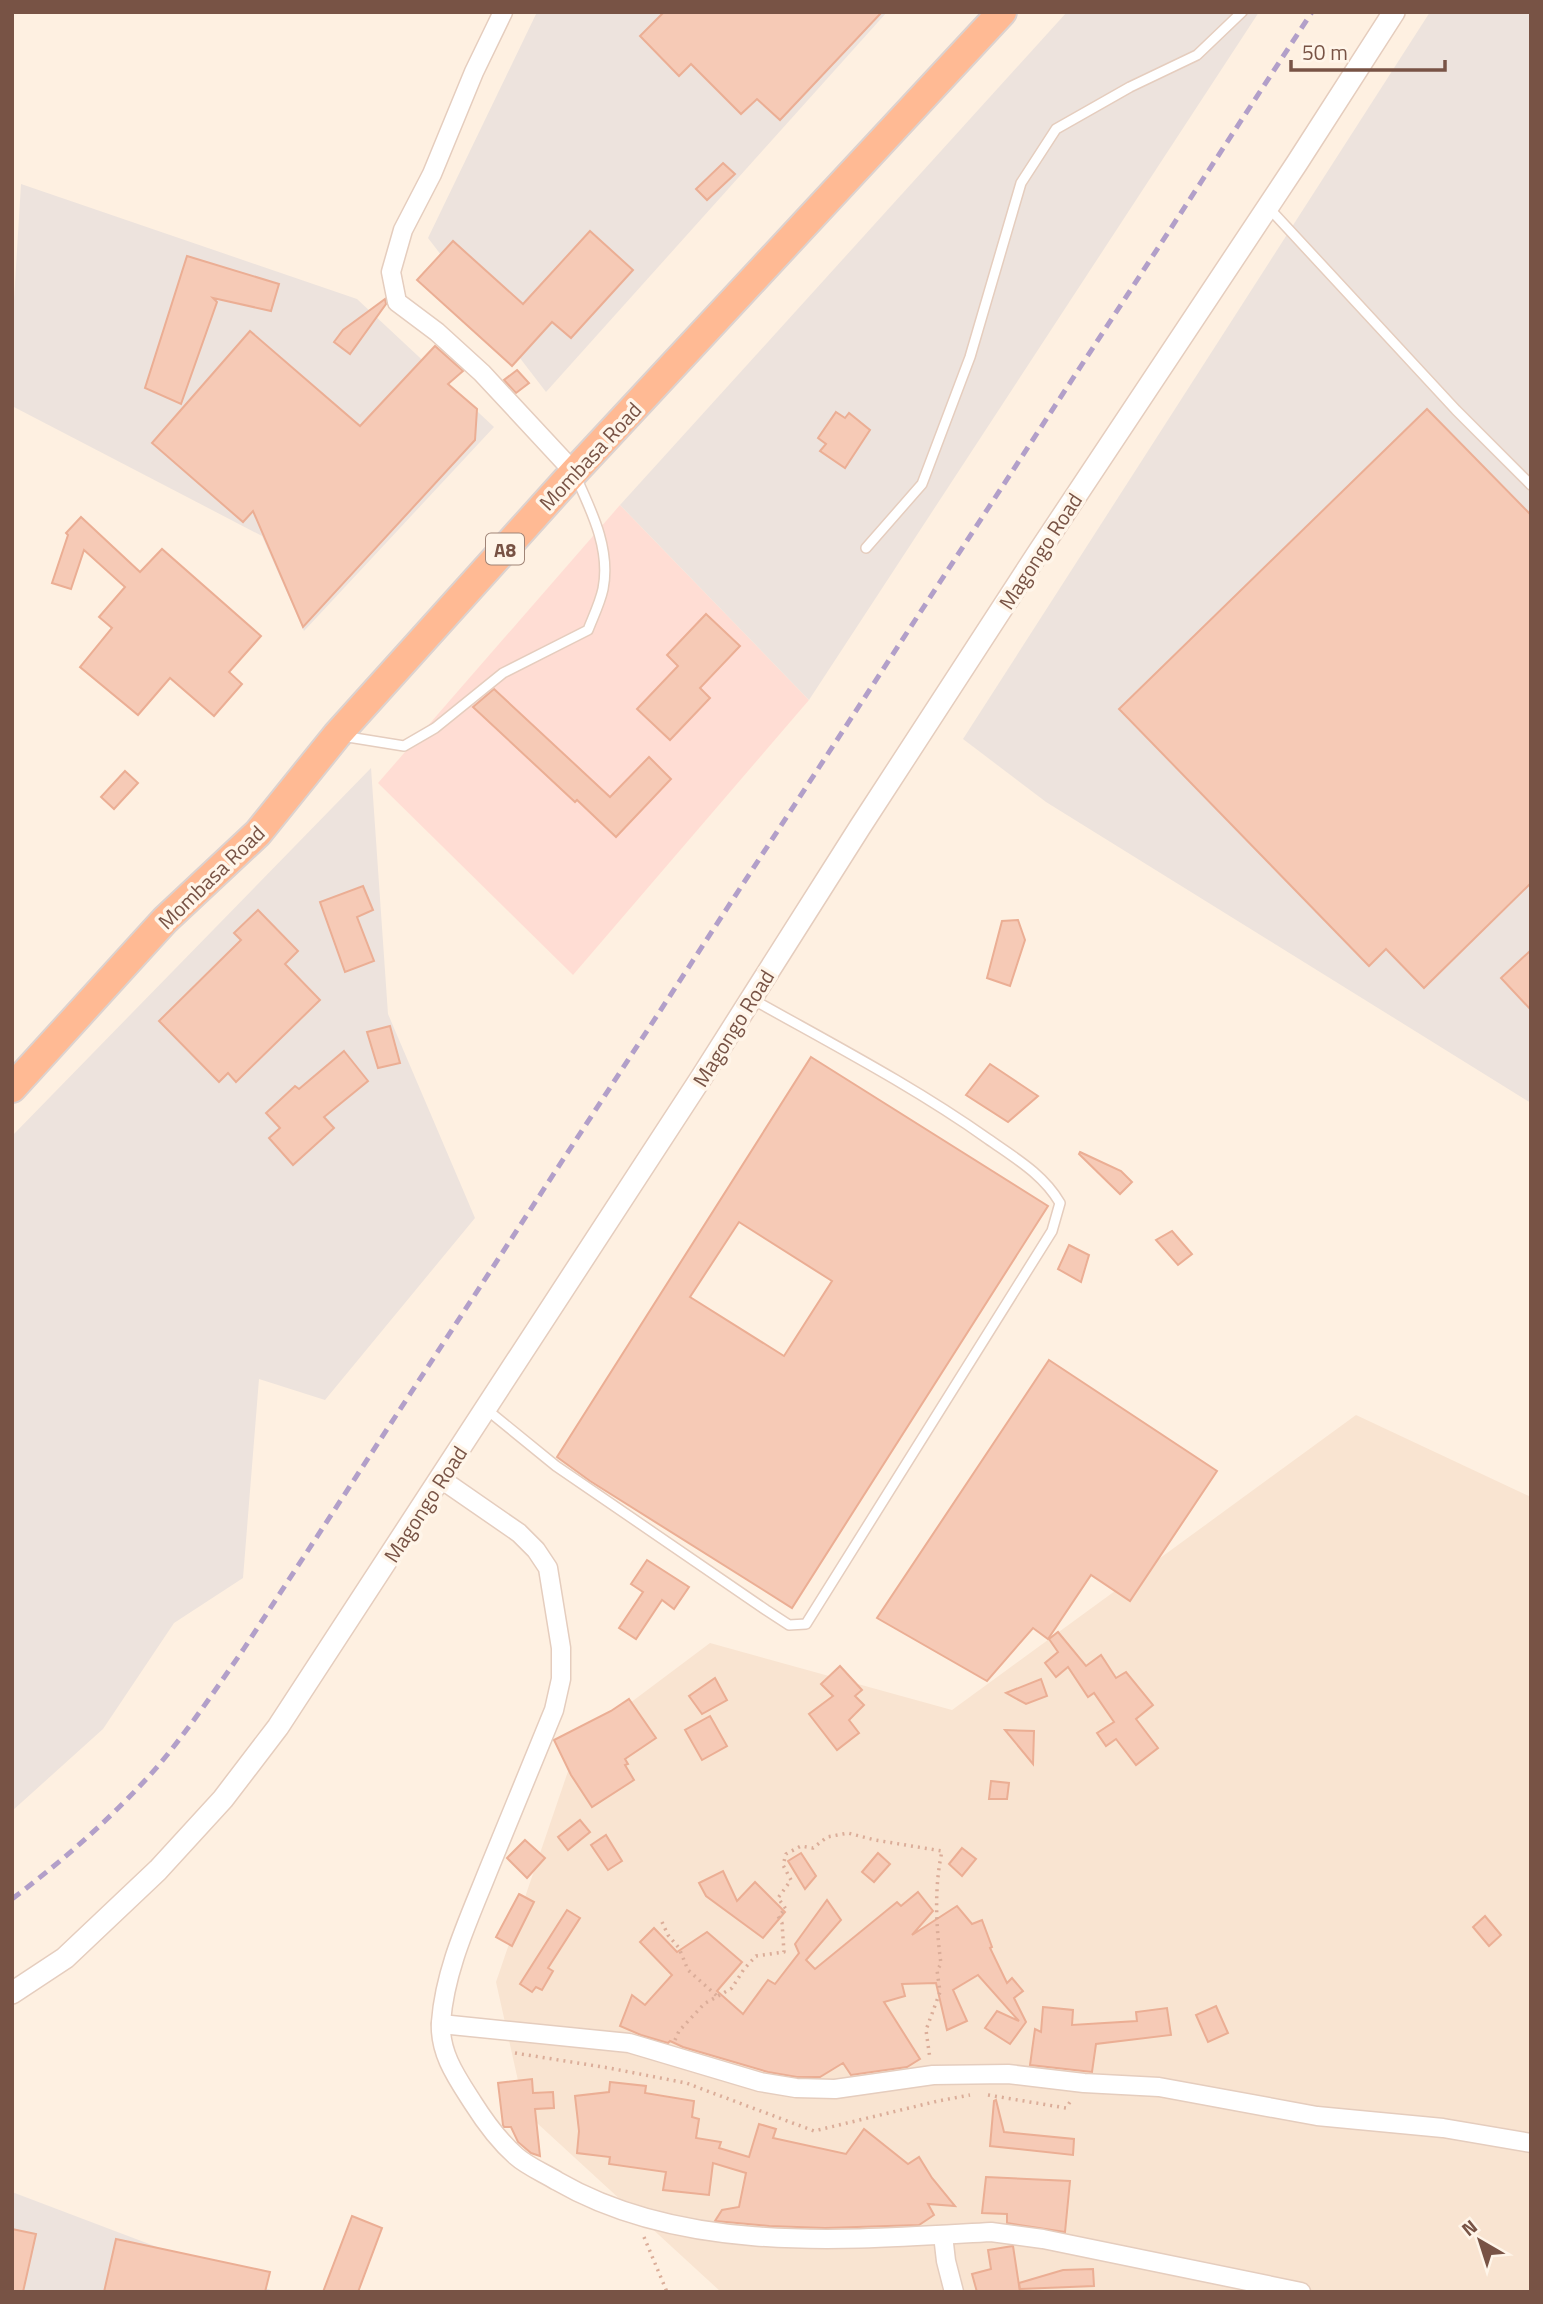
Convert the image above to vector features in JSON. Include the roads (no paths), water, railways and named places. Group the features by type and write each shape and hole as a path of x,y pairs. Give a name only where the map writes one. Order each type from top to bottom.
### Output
{"highway":[{"name":"Mombasa Road","path":"12,1088 165,920 258,834 337,735 574,472 1002,12"}],"street":[{"path":"503,12 474,72 432,174 403,230 391,272 397,302 437,332 482,373 574,472"},
{"name":"Magongo Road","path":"12,1993 65,1958 158,1870 223,1799 278,1727 752,999 1023,576 1394,12"},
{"path":"441,1479 519,1533 536,1550 548,1568 561,1648 561,1679 554,1710 461,1938 446,1992 441,2024 445,2057 489,2127 517,2158 586,2198 635,2216 690,2228 776,2237 861,2238 990,2232 1043,2239 1301,2292"},
{"path":"441,2024 629,2043 760,2082 796,2088 835,2089 933,2075 1008,2074 1084,2084 1159,2088 1317,2116 1443,2128 1531,2143"},
{"path":"943,2235 954,2292"}],"lane":[{"path":"866,548 922,484 970,357 1021,183 1056,129 1130,87 1197,55 1242,12"},
{"path":"1268,207 1456,410 1531,485"},
{"path":"337,735 404,746 435,728 503,673 588,630 603,589 603,557 598,526 574,472"},
{"path":"486,1409 556,1466 766,1610 789,1625 806,1624 1052,1231 1060,1203 1051,1188 1035,1172 939,1105 752,999"}],"railway":[{"path":"12,1899 89,1836 142,1784 181,1738 243,1650 1312,12"}]}
